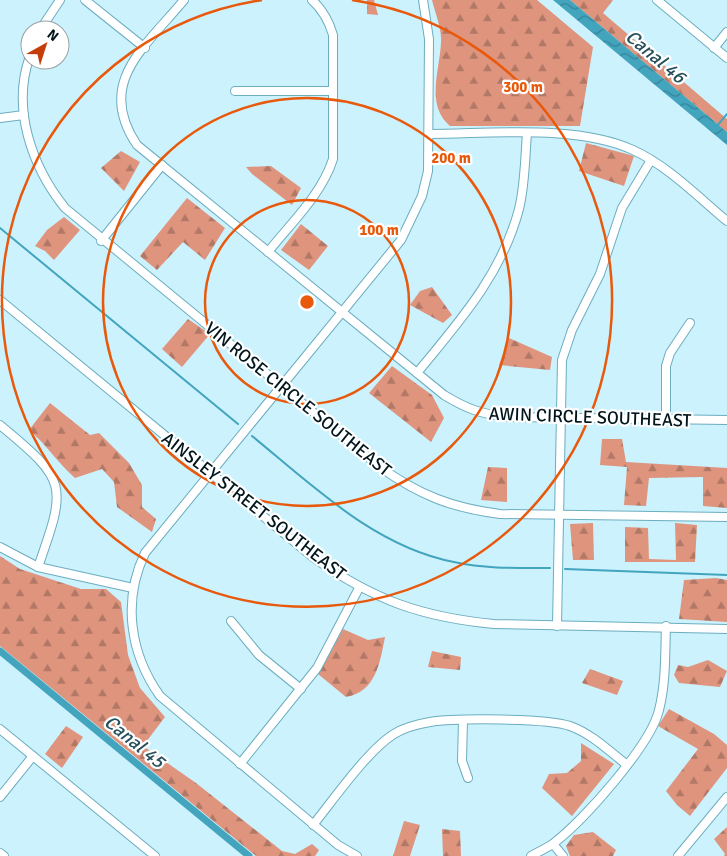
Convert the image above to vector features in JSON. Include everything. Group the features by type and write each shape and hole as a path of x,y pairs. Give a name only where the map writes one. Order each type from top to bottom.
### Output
{"street":[{"path":"47,20 60,0"},
{"path":"85,0 144,48"},
{"name":"AWIN CIRCLE SOUTHEAST","path":"184,0 130,66 122,84 120,99 122,117 137,145 444,395 465,408 483,414 560,419 727,420"},
{"path":"268,252 328,175 333,159 333,35 329,22 320,7 312,0"},
{"path":"357,856 338,845 160,696 146,677 134,644 132,621 133,588 138,568 145,553 401,240 412,220 422,196 428,171 430,39 424,0"},
{"path":"657,0 727,58"},
{"path":"714,48 727,32"},
{"name":"VIN ROSE CIRCLE SOUTHEAST","path":"28,70 24,93 24,115 29,142 38,167 52,192 65,208 101,241 380,467 408,487 438,500 471,510 500,514 559,513 727,517"},
{"path":"235,92 333,91"},
{"path":"0,118 24,115"},
{"path":"429,134 527,133 577,135 607,141 632,150 651,160 671,174 727,221"},
{"path":"417,373 476,300 491,278 510,239 520,207 527,133"},
{"path":"557,626 562,360 565,346 600,274 622,208 651,160"},
{"path":"101,241 162,164"},
{"name":"AINSLEY STREET SOUTHEAST","path":"0,300 314,558 360,588 416,612 458,621 557,626 666,626 727,629"},
{"path":"666,420 666,366 670,354 690,323"},
{"path":"0,425 38,456 48,468 55,484 58,501 55,520 38,567"},
{"path":"0,547 38,567 133,588"},
{"path":"240,764 317,668 360,588"},
{"path":"231,621 259,655 300,689"},
{"path":"531,856 553,844 575,825 627,765 650,732 659,711 664,682 666,626"},
{"path":"313,824 377,747 394,734 415,724 463,720 547,722 570,726 594,739 627,765"},
{"path":"463,720 462,761 468,778"},
{"path":"0,729 156,856"},
{"path":"0,797 33,756"},
{"path":"678,856 727,797"},
{"path":"553,844 563,856"},
{"path":"0,853 4,856"}],"green space":[{"path":"367,0 374,0 378,15 367,14"},
{"path":"432,0 537,0 593,47 580,126 450,126 442,118 436,98 441,37"},
{"path":"570,0 613,0 603,13 727,119 727,132"},
{"path":"586,143 634,156 624,186 579,171"},
{"path":"121,151 140,162 124,191 101,168"},
{"path":"271,166 301,188 292,205 252,174 246,167"},
{"path":"187,198 225,228 205,260 183,242 157,270 140,256"},
{"path":"64,217 80,230 54,260 45,251 35,246 47,230"},
{"path":"301,224 328,246 309,270 281,250"},
{"path":"432,287 452,315 443,323 410,305 420,291"},
{"path":"188,319 210,334 182,367 162,349"},
{"path":"509,338 552,357 550,370 499,365"},
{"path":"392,366 432,395 444,418 431,442 369,393"},
{"path":"50,403 90,435 99,433 129,463 142,485 142,507 156,519 152,532 117,507 114,482 102,469 75,478 29,430"},
{"path":"602,439 622,439 626,462 727,468 727,508 703,506 703,477 649,478 646,506 624,505 627,467 600,465"},
{"path":"488,467 507,468 507,502 481,500"},
{"path":"593,523 594,560 573,560 570,524"},
{"path":"675,523 697,525 695,562 625,562 625,527 648,528 649,559 676,560"},
{"path":"0,556 20,569 81,589 106,589 121,602 128,655 140,688 165,717 143,746 196,783 282,851 295,854 312,844 319,850 315,856 256,856 0,646"},
{"path":"716,578 727,580 727,622 679,619 684,580"},
{"path":"343,629 368,640 385,637 378,666 370,682 356,694 346,697 318,674"},
{"path":"432,651 461,657 460,670 428,667"},
{"path":"708,660 727,671 720,687 679,683 674,675 678,665 688,667"},
{"path":"590,669 623,681 617,695 582,683"},
{"path":"669,709 714,734 727,745 727,768 690,816 677,805 666,791 698,749 658,726"},
{"path":"66,726 83,737 62,768 45,754"},
{"path":"581,743 614,764 572,816 542,788 549,774 567,773 581,761"},
{"path":"404,821 420,825 410,856 393,856"},
{"path":"727,827 727,856 724,856 725,854 714,839"},
{"path":"442,829 460,831 461,856 443,856"},
{"path":"593,832 616,850 613,856 570,856 566,846 574,835"}],"water":[{"path":"553,0 570,0 727,132 727,145"}],"waterway":[{"path":"717,126 727,114"},
{"path":"0,228 238,424"},
{"path":"252,436 346,512 398,543 425,554 478,566 550,568"},
{"path":"565,569 727,575"},
{"name":"Canal 45","path":"0,651 249,856"}],"water label":[{"name":"Canal 46","path":"656,56"}]}
